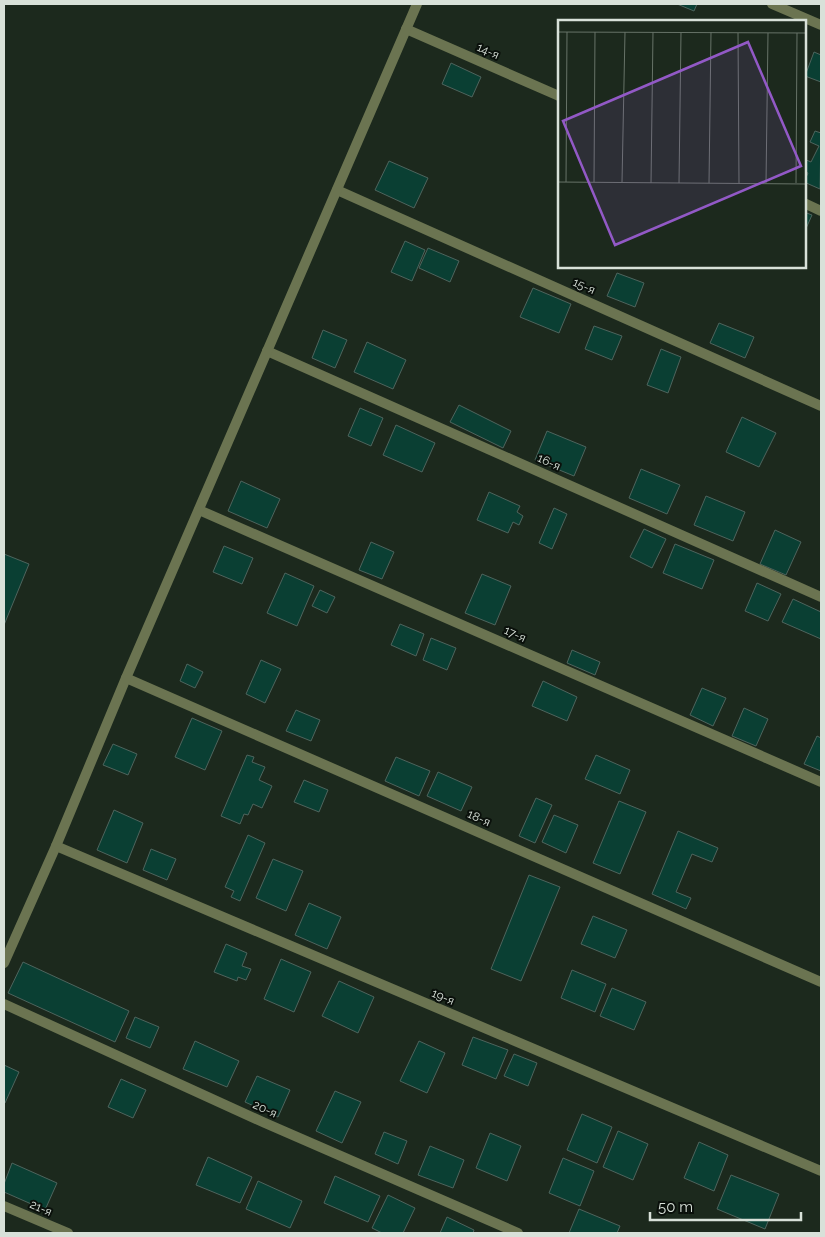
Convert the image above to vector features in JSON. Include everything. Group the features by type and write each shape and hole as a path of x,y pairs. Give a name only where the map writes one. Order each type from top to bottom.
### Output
{"street":[{"path":"4,963 417,4"},
{"path":"772,4 821,25"},
{"name":"14-я","path":"406,28 558,96"},
{"name":"15-я","path":"337,190 821,406"},
{"path":"805,203 821,211"},
{"name":"16-я","path":"267,351 821,597"},
{"name":"17-я","path":"199,510 821,782"},
{"name":"18-я","path":"126,678 821,982"},
{"name":"19-я","path":"56,846 821,1171"},
{"name":"20-я","path":"4,1004 265,1123 518,1233"},
{"name":"21-я","path":"4,1206 68,1233"}],"building":[{"path":"677,4 697,4 694,11"},
{"path":"814,52 821,55 821,82 805,76"},
{"path":"451,63 481,77 472,97 442,84"},
{"path":"815,131 821,133 820,189 805,182 808,173 805,172 805,159 811,162 819,146 810,142"},
{"path":"389,161 428,178 414,208 375,190"},
{"path":"805,212 812,215 805,231"},
{"path":"405,241 425,250 412,281 391,272"},
{"path":"428,248 459,261 450,282 419,268"},
{"path":"617,273 644,283 635,307 607,296"},
{"path":"533,288 571,304 559,333 520,317"},
{"path":"719,323 754,337 745,358 710,343"},
{"path":"594,326 622,336 612,360 585,349"},
{"path":"323,330 347,340 335,368 312,358"},
{"path":"367,342 406,360 393,389 354,372"},
{"path":"661,349 681,357 668,393 647,385"},
{"path":"459,405 511,431 503,448 450,422"},
{"path":"360,408 383,418 371,446 348,436"},
{"path":"742,417 776,433 759,467 726,452"},
{"path":"396,425 435,443 422,472 383,455"},
{"path":"547,431 586,447 574,476 535,460"},
{"path":"641,469 680,485 667,514 629,498"},
{"path":"241,481 280,499 267,528 228,511"},
{"path":"489,492 520,506 517,512 523,516 519,525 513,522 508,533 477,520"},
{"path":"706,496 745,512 733,541 694,525"},
{"path":"554,508 567,514 552,549 539,543"},
{"path":"644,529 666,539 652,568 630,557"},
{"path":"775,530 801,542 786,575 760,564"},
{"path":"371,542 394,552 382,579 359,570"},
{"path":"675,544 714,560 702,589 663,573"},
{"path":"224,546 253,558 242,584 213,572"},
{"path":"4,554 29,564 4,625"},
{"path":"285,573 314,586 297,626 267,613"},
{"path":"482,574 511,586 495,625 465,613"},
{"path":"757,583 781,594 768,621 745,611"},
{"path":"320,590 335,597 327,613 312,606"},
{"path":"793,599 821,612 821,639 782,622"},
{"path":"400,624 424,634 416,656 391,645"},
{"path":"431,638 456,648 447,670 423,660"},
{"path":"572,650 600,662 595,675 567,663"},
{"path":"261,660 281,669 265,703 246,694"},
{"path":"187,664 203,672 195,688 180,681"},
{"path":"543,681 577,697 567,721 532,706"},
{"path":"702,688 726,698 713,726 690,715"},
{"path":"744,708 768,719 756,746 732,736"},
{"path":"296,710 320,720 311,741 286,731"},
{"path":"192,718 222,731 205,770 175,757"},
{"path":"817,736 821,738 821,771 804,764"},
{"path":"113,744 137,754 128,775 103,765"},
{"path":"247,755 254,757 252,762 265,767 259,780 272,786 262,808 253,804 248,815 244,814 240,824 221,816"},
{"path":"596,755 630,770 620,794 585,779"},
{"path":"396,757 430,771 419,796 385,781"},
{"path":"438,772 472,787 461,811 427,796"},
{"path":"304,780 328,790 319,812 294,802"},
{"path":"536,798 552,805 535,843 519,836"},
{"path":"619,801 646,812 620,874 593,863"},
{"path":"114,810 143,823 127,863 97,850"},
{"path":"554,815 578,825 566,853 542,842"},
{"path":"678,831 718,848 712,862 692,854 676,892 691,898 686,909 652,894"},
{"path":"248,835 265,843 240,901 231,897 234,891 225,887"},
{"path":"151,849 176,859 167,880 143,870"},
{"path":"273,859 303,871 286,911 256,898"},
{"path":"529,875 560,887 521,981 491,969"},
{"path":"309,903 341,917 327,949 295,935"},
{"path":"593,916 627,930 615,958 581,944"},
{"path":"226,944 247,953 242,966 251,969 246,980 238,977 237,981 214,972"},
{"path":"281,959 311,972 294,1012 264,999"},
{"path":"23,962 129,1011 115,1042 8,993"},
{"path":"572,970 606,984 595,1012 561,998"},
{"path":"339,981 374,997 358,1033 322,1016"},
{"path":"612,988 646,1002 634,1030 600,1016"},
{"path":"135,1017 159,1027 150,1048 126,1038"},
{"path":"473,1037 508,1050 496,1079 462,1065"},
{"path":"195,1041 239,1061 227,1087 183,1069"},
{"path":"419,1041 445,1053 427,1093 400,1081"},
{"path":"514,1054 537,1063 528,1086 504,1076"},
{"path":"4,1065 19,1072 5,1103 4,1103"},
{"path":"257,1076 290,1090 278,1117 245,1102"},
{"path":"121,1079 146,1090 133,1118 108,1107"},
{"path":"335,1091 361,1102 342,1143 316,1131"},
{"path":"582,1114 612,1127 597,1163 567,1150"},
{"path":"618,1131 648,1144 633,1180 603,1167"},
{"path":"384,1132 407,1141 398,1164 375,1154"},
{"path":"490,1133 521,1146 507,1181 476,1168"},
{"path":"699,1142 728,1155 714,1191 684,1178"},
{"path":"430,1146 464,1160 453,1188 418,1175"},
{"path":"208,1157 252,1177 240,1203 196,1185"},
{"path":"563,1158 594,1171 580,1206 549,1193"},
{"path":"12,1163 57,1183 45,1210 4,1192 4,1184"},
{"path":"731,1175 779,1194 765,1229 717,1209"},
{"path":"335,1176 380,1196 368,1222 324,1203"},
{"path":"258,1181 302,1201 290,1228 246,1209"},
{"path":"388,1195 415,1208 403,1233 382,1233 372,1228"},
{"path":"579,1209 620,1226 617,1233 569,1233"},
{"path":"447,1217 474,1230 473,1233 440,1233"}]}
